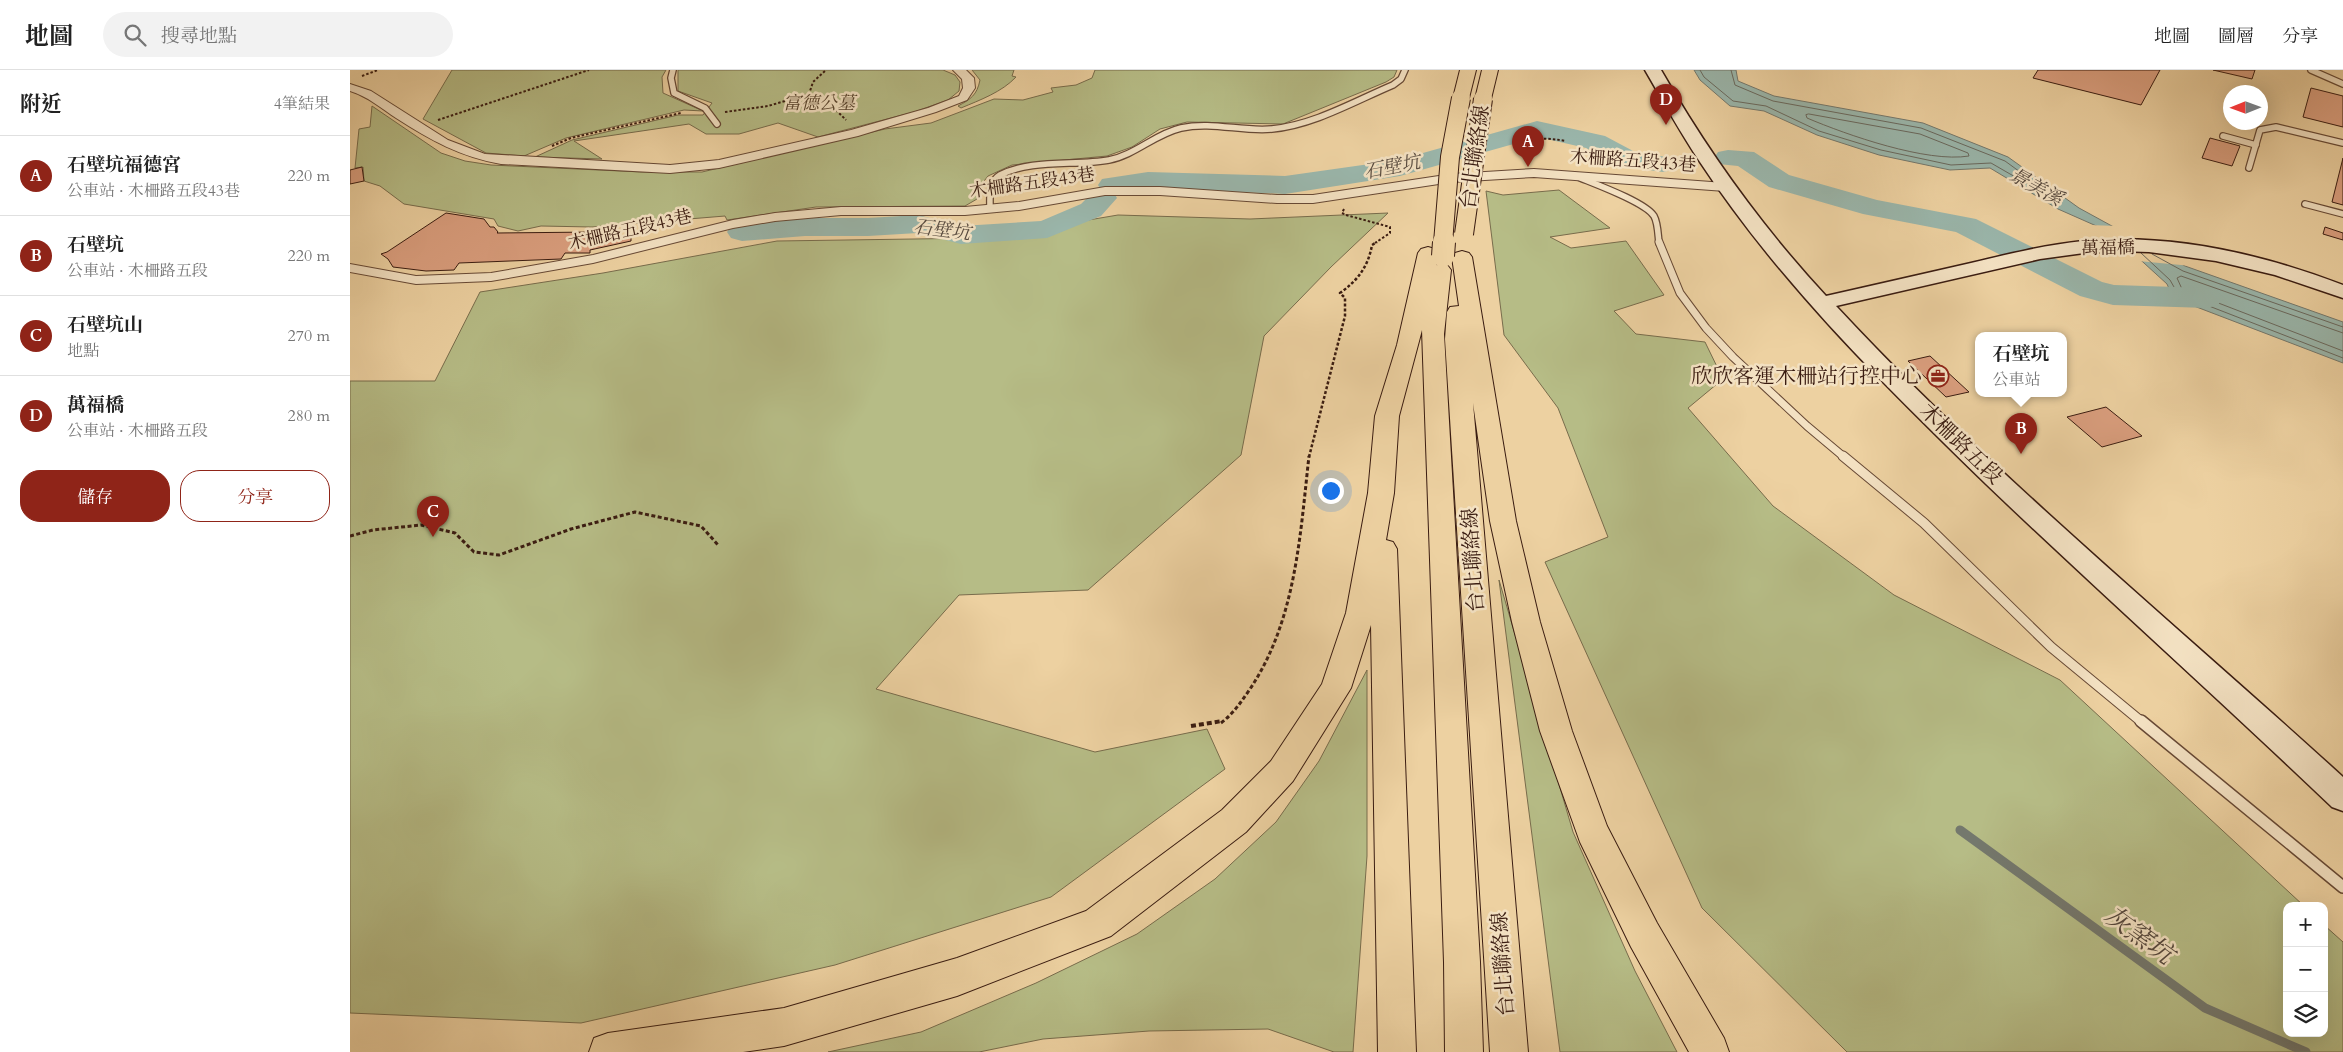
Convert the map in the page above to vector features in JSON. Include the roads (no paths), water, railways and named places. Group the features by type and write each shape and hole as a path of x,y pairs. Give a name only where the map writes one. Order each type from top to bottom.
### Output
{"highway":[{"name":"台北聯絡線","path":"1468,70 1453,132 1447,168 1449,250 1509,1052"},
{"name":"台北聯絡線","path":"1464,1052 1462,962 1433,334 1449,250 1490,70"},
{"path":"608,1052 784,1027 957,977 1098,924 1234,822 1282,771 1336,688 1360,613 1381,492 1387,416 1408,345 1449,250"},
{"path":"1449,250 1503,521 1526,622 1556,731 1592,831 1644,936 1710,1052"},
{"path":"1381,492 1397,1052"}],"main road":[{"name":"木柵路五段","path":"1653,70 1676,112 1725,187 1784,262 1822,303 1951,436 2124,599 2275,733 2343,797"},
{"name":"萬福橋","path":"1822,303 2031,255 2106,246 2159,248 2214,256 2276,269 2340,291"},
{"name":"木柵路五段","path":"2275,733 2343,786"}],"street":[{"path":"350,86 366,92 417,127 461,152 487,158 523,161 655,168 694,168 744,160 854,133 940,108 962,98 968,92 970,83 965,74 959,70"},
{"name":"木柵路五段43巷","path":"350,268 416,280 467,279 554,267 775,216 841,211 948,212 990,209 1093,192 1121,190 1189,192 1293,199 1354,194 1452,178 1534,173 1725,187"}],"lane":[{"path":"673,70 670,78 674,93 696,102 714,113 717,124"},
{"path":"990,209 992,183 994,179 1008,171 1111,160 1131,153 1166,133 1198,125 1258,129 1287,128 1393,85 1401,79 1405,70"},
{"path":"2311,70 2343,84"},
{"path":"2249,168 2260,130 2276,127 2343,143"},
{"path":"2223,136 2256,145"},
{"path":"1574,175 1631,200 1655,217 1660,247 1680,293 1690,307 1706,328 1733,357 1807,426 1924,523 2051,647 2343,887"},
{"path":"2305,204 2343,214"}],"water":[{"name":"景美溪","path":"1694,70 1736,70 1738,81 1774,96 1923,123 2008,157 2079,208 2185,266 2343,322 2343,363 2173,298 2167,284 2110,232 2058,209 1990,168 1950,170 1879,155 1817,135 1764,111 1730,106 1700,80"}],"waterway":[{"name":"石壁坑","path":"1112,185 1148,180 1285,185 1400,168 1537,129 1595,142 1628,159 1663,164"},
{"name":"石壁坑","path":"1728,158 1744,158 1779,181 1873,208 1965,225 2091,289 2113,295 2207,298"},
{"name":"石壁坑","path":"742,232 805,227 868,227 918,224 961,235 995,234 1047,229 1091,210 1103,198"},
{"name":"灰窯坑","path":"1960,830 2205,1008 2306,1052"}],"place":[{"name":"萬福橋","path":"1666,125"},
{"name":"石壁坑福德宮","path":"1528,167"},
{"name":"欣欣客運木柵站行控中心","path":"1938,376"},
{"name":"石壁坑","path":"2021,454"},
{"name":"石壁坑山","path":"433,537"}],"park label":[{"name":"富德公墓","path":"819,103"}]}
